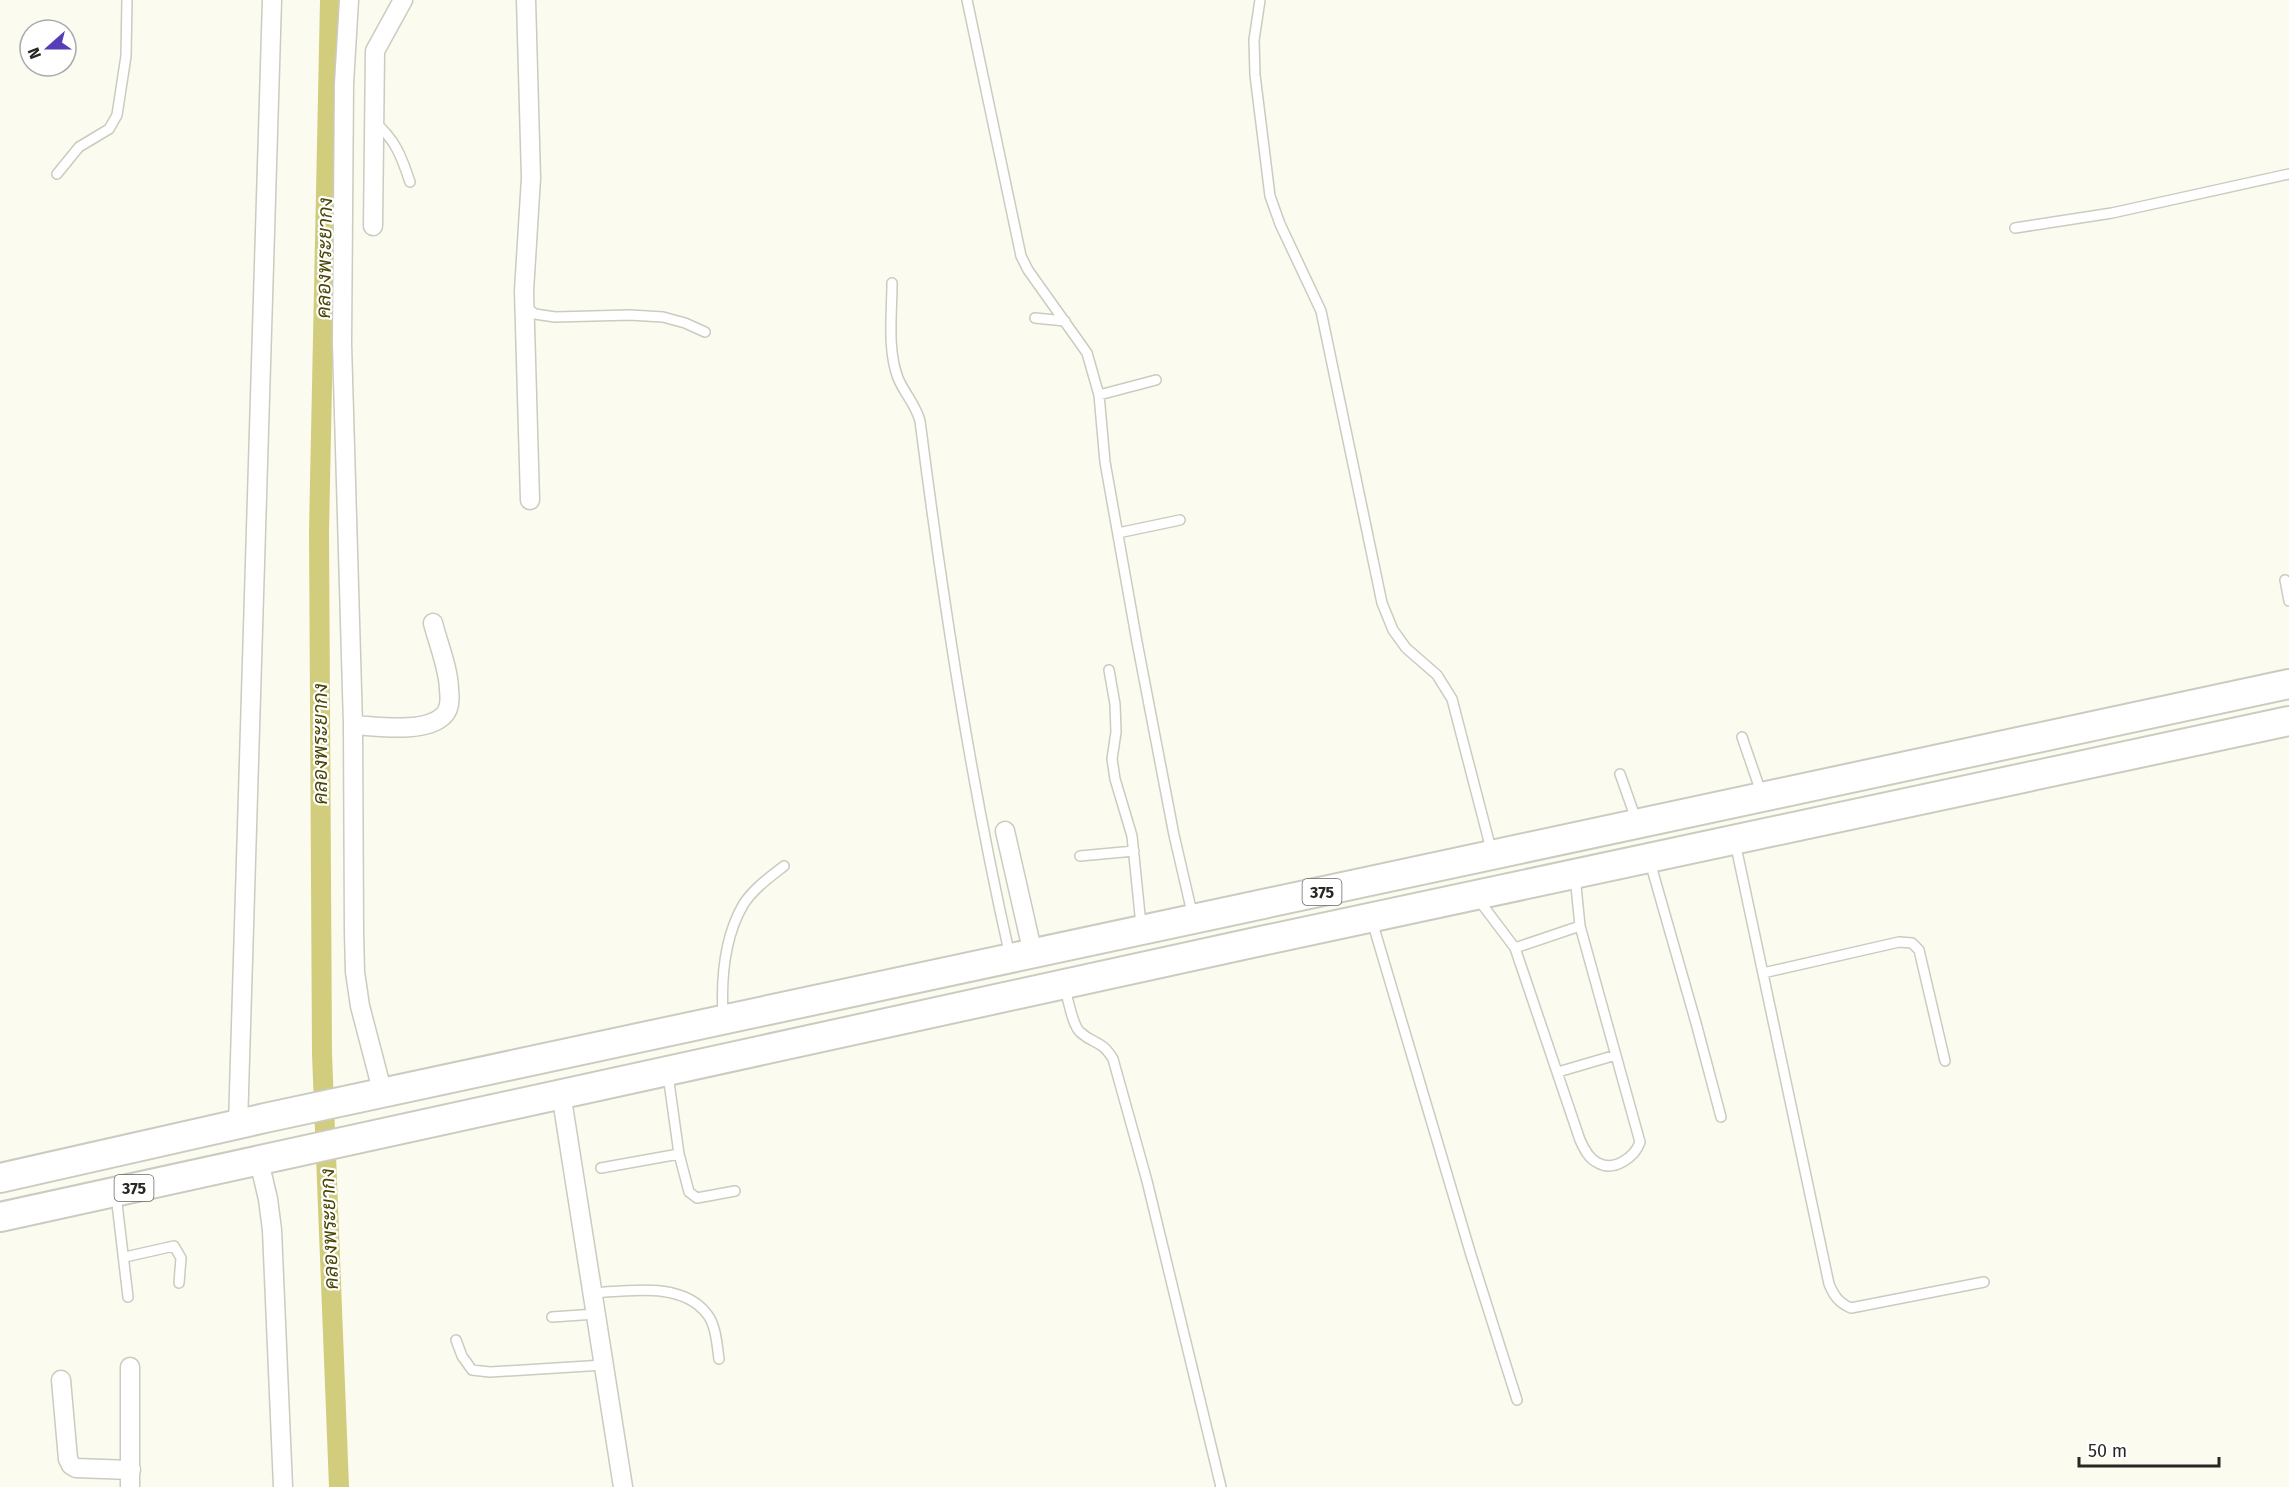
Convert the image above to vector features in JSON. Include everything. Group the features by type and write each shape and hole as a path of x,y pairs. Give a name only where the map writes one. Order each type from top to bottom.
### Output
{"main road":[{"name":"375","path":"0,1178 2289,684"},
{"name":"375","path":"0,1217 1574,873 2289,721"},
{"path":"1252,907 1261,941"}],"street":[{"path":"252,1122 272,0"},
{"path":"349,0 344,84 342,344 353,725 355,972 360,1006 382,1094"},
{"path":"373,226 375,51 404,0"},
{"path":"526,0 531,178 525,307 530,500"},
{"path":"353,725 408,727 425,724 443,716 448,707 450,688 433,623"},
{"path":"1005,831 1022,956"},
{"path":"561,1093 623,1487"},
{"path":"264,1160 272,1230 283,1487"},
{"path":"61,1380 68,1459 71,1465 76,1468 130,1478 130,1367"}],"lane":[{"path":"57,174 79,147 109,129 117,115 126,56 128,0"},
{"path":"967,0 1022,256 1028,270 1087,353 1099,395 1105,462 1158,754 1193,920"},
{"path":"1260,0 1254,40 1255,75 1270,196 1280,224 1321,311 1382,603 1393,630 1406,648 1437,675 1452,699 1493,855"},
{"path":"374,122 392,139 402,157 410,182"},
{"path":"2015,228 2112,213 2289,174"},
{"path":"892,283 892,347 895,366 899,380 917,409 920,421 939,565 979,814 1022,956"},
{"path":"525,307 535,314 555,317 630,315 663,317 705,332"},
{"path":"1035,318 1065,321"},
{"path":"1099,395 1156,380"},
{"path":"1118,533 1180,520"},
{"path":"2285,580 2289,601"},
{"path":"1108,670 1115,704 1116,732 1112,759 1134,850 1142,931"},
{"path":"1742,737 1763,798"},
{"path":"1620,774 1637,824"},
{"path":"1734,840 1834,1296 1842,1304 1851,1308 1984,1281"},
{"path":"1080,856 1134,850"},
{"path":"1648,858 1721,1117"},
{"path":"723,1021 721,984 725,960 743,905 754,892 784,866"},
{"path":"1476,896 1515,948 1586,1152 1595,1162 1605,1166 1618,1163 1631,1157 1637,1151 1640,1142 1580,926 1574,873"},
{"path":"1371,919 1516,1400"},
{"path":"1515,948 1580,926"},
{"path":"1763,973 1899,942 1912,943 1919,950 1945,1061"},
{"path":"1064,984 1076,1027 1088,1037 1104,1045 1113,1059 1147,1180 1221,1487"},
{"path":"1558,1072 1616,1055"},
{"path":"668,1070 679,1154 689,1192 697,1198 735,1191"},
{"path":"601,1168 679,1154"},
{"path":"116,1192 129,1297"},
{"path":"125,1257 174,1246 181,1258 179,1283"},
{"path":"592,1293 648,1290 681,1295 709,1315 716,1336 719,1359"},
{"path":"552,1317 596,1314"},
{"path":"456,1340 462,1356 472,1370 490,1372 604,1365"}],"waterway":[{"name":"คลองพระยากง","path":"330,0 319,531 322,1054 339,1487"}]}
